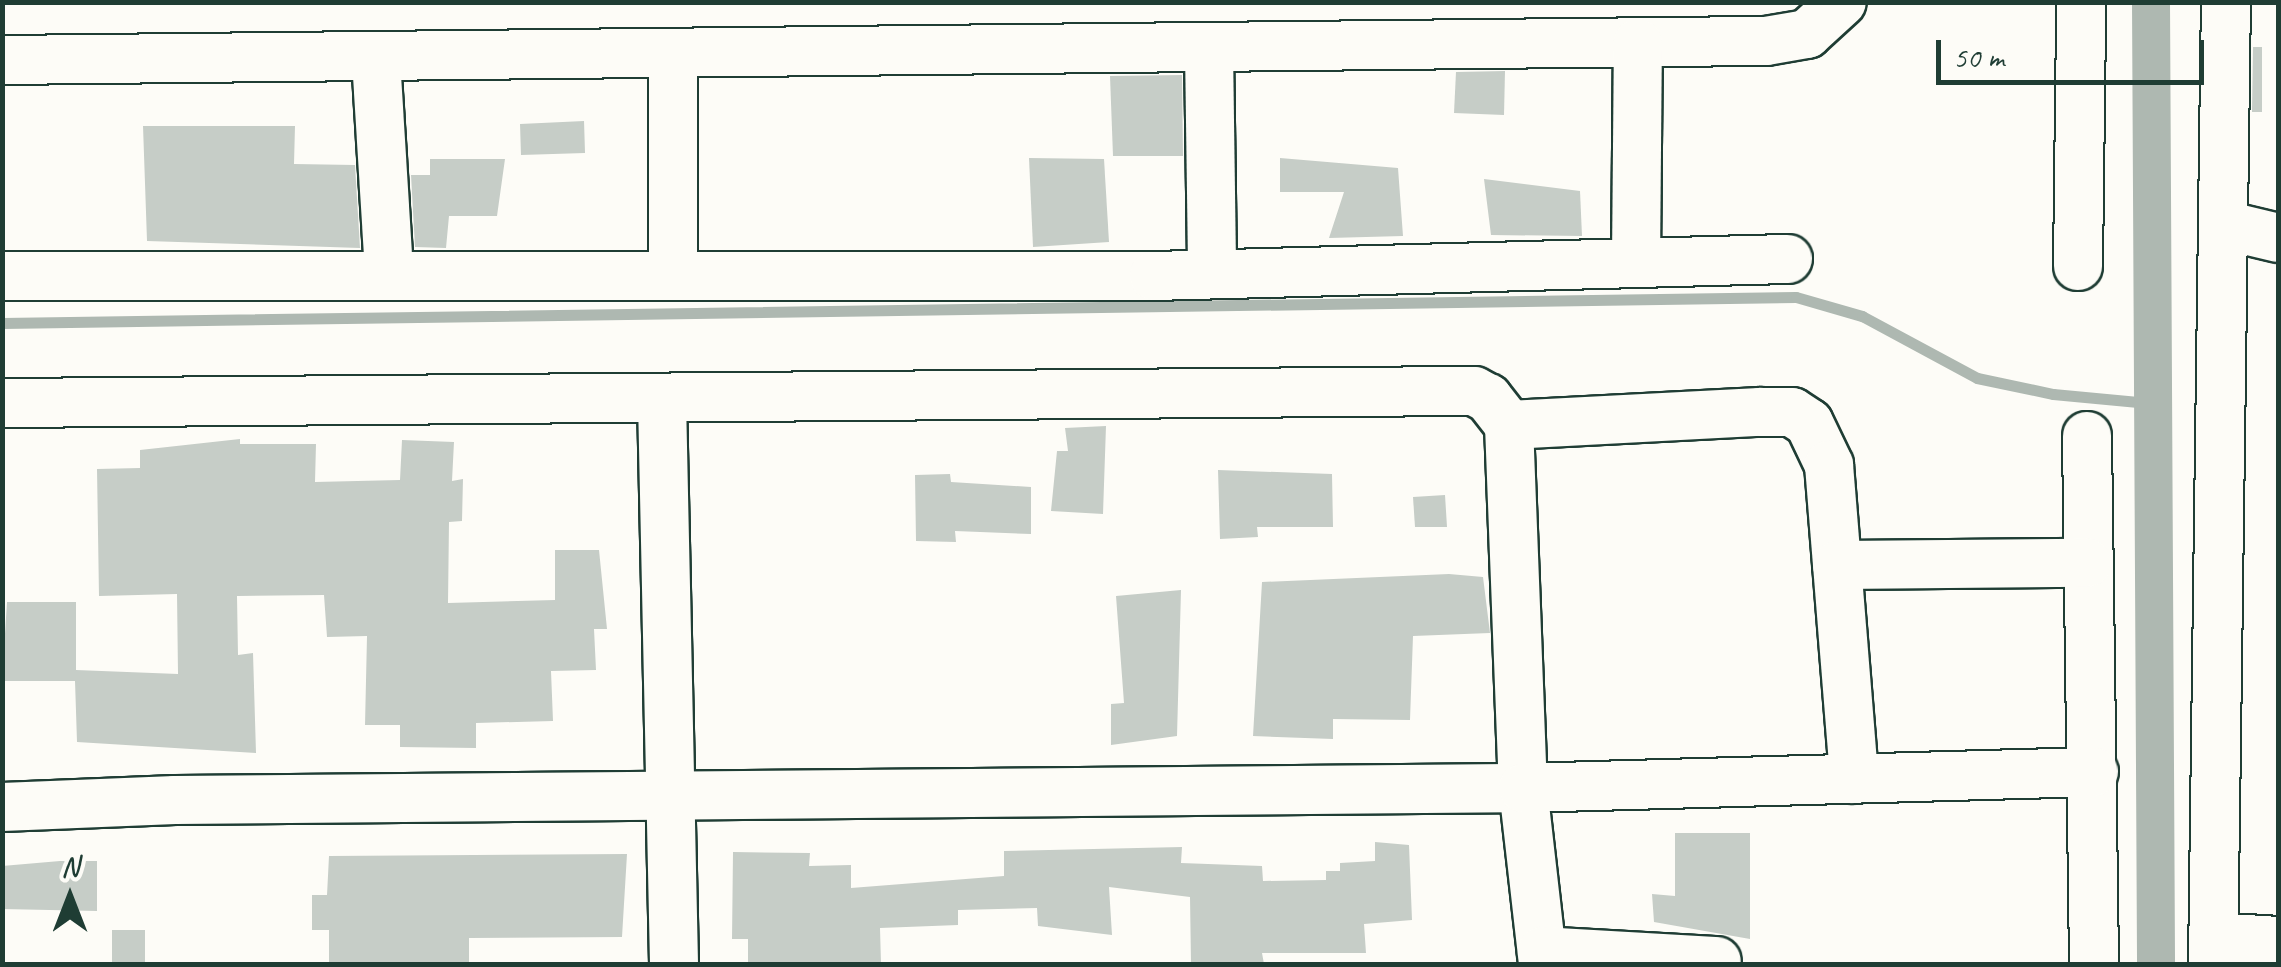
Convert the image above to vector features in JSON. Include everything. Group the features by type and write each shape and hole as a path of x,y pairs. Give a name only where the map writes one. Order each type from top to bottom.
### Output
{"street":[{"path":"2,60 376,59 1786,40 1808,34 1842,2"},
{"path":"2078,266 2081,2"},
{"path":"2226,2 2228,226 2213,951 2278,940"},
{"path":"1636,262 1638,43"},
{"path":"1208,48 1212,273"},
{"path":"673,55 673,275"},
{"path":"376,59 389,274"},
{"path":"2228,226 2278,238"},
{"path":"2,276 1212,273 1788,259"},
{"path":"2,403 1474,391 1509,425 1523,788 1542,958 1717,961"},
{"path":"662,400 674,964"},
{"path":"1509,425 1792,412 1809,422 1829,465 1854,779"},
{"path":"2087,436 2094,964"},
{"path":"1837,565 2087,563"},
{"path":"2,807 670,795 1523,788 2094,772"}],"building":[{"path":"2253,47 2262,47 2262,112 2252,112"},
{"path":"1505,71 1504,115 1454,113 1456,72"},
{"path":"1182,75 1183,156 1113,156 1110,76"},
{"path":"584,121 585,153 521,155 520,124"},
{"path":"143,126 295,126 294,164 355,165 360,248 147,241"},
{"path":"1029,158 1104,159 1109,242 1033,247"},
{"path":"1280,158 1398,168 1403,236 1329,238 1344,192 1280,192"},
{"path":"430,159 505,159 497,216 449,216 446,248 415,247 411,175 430,175"},
{"path":"1484,179 1580,191 1582,236 1491,235"},
{"path":"1106,426 1103,514 1051,511 1057,451 1068,451 1065,428"},
{"path":"240,439 240,444 316,444 315,482 400,480 402,440 454,442 452,481 463,479 462,521 449,522 448,603 555,600 555,550 599,550 607,629 594,629 596,670 551,671 553,721 476,723 476,748 400,747 400,725 365,725 367,636 327,637 324,595 237,596 238,655 253,653 256,753 77,742 75,681 2,681 7,602 76,602 76,670 178,674 177,594 99,596 97,469 140,468 140,450"},
{"path":"1218,470 1332,474 1333,527 1257,527 1258,537 1220,539"},
{"path":"950,474 951,482 1031,487 1031,534 955,531 956,542 916,541 915,475"},
{"path":"1445,495 1447,527 1415,527 1413,497"},
{"path":"1449,574 1483,577 1490,633 1413,636 1410,720 1333,719 1333,739 1253,736 1262,582"},
{"path":"1181,590 1177,736 1111,745 1111,704 1124,703 1116,596"},
{"path":"1675,833 1750,833 1750,939 1654,922 1652,894 1675,896"},
{"path":"1375,842 1409,845 1412,920 1364,924 1366,953 1262,953 1264,964 1191,964 1190,897 1109,887 1112,935 1038,926 1037,908 958,910 958,925 880,928 881,964 748,964 748,939 732,939 733,852 810,853 809,866 851,865 851,888 1004,876 1004,851 1182,847 1181,863 1262,866 1263,881 1326,880 1326,871 1340,871 1340,863 1375,861"},
{"path":"627,854 622,937 469,938 469,964 329,964 329,930 312,930 312,895 327,895 329,856"},
{"path":"97,861 97,911 2,909 2,866"},
{"path":"112,930 145,930 145,964 112,964"}],"waterway":[{"path":"2151,2 2156,964"},
{"path":"2,323 1796,297 1862,316 1977,378 2053,394 2149,403"}]}
